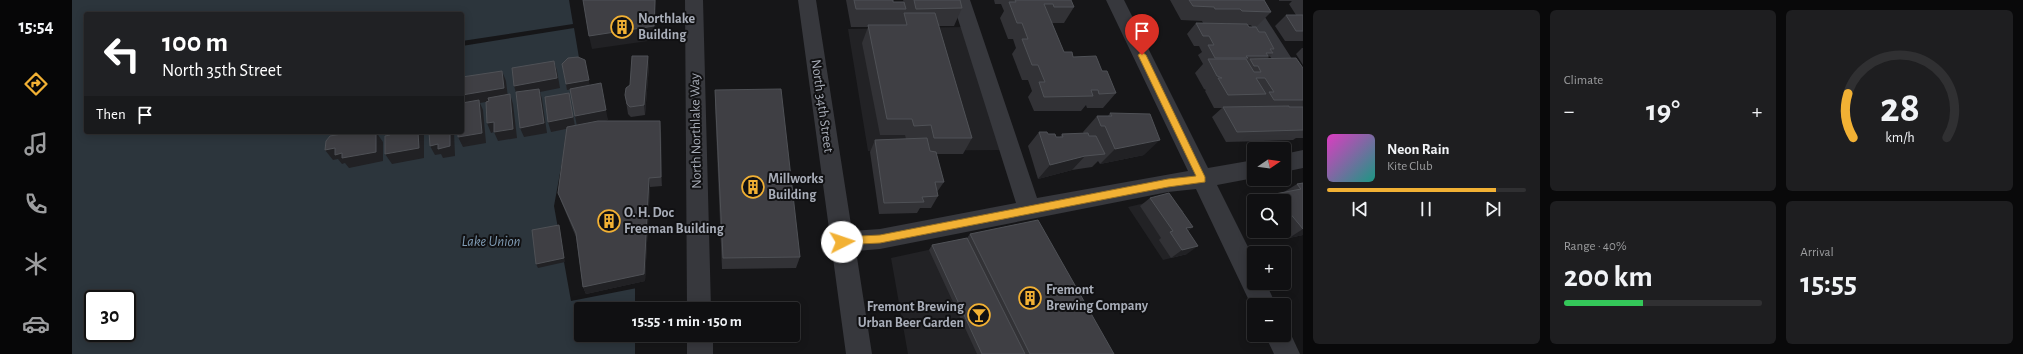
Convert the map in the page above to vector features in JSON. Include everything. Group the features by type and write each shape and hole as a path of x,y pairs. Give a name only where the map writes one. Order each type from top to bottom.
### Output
{"street":[{"name":"North Northlake Way","path":"694,0 699,302"},
{"name":"North 34th Street","path":"807,0 859,354"},
{"path":"961,0 1030,210"},
{"path":"1115,0 1261,298"},
{"path":"1245,0 1303,93"},
{"path":"1291,162 1303,159"},
{"path":"842,242 880,239 1168,183 1202,179 1247,170"},
{"path":"700,342 700,354"},
{"path":"1281,342 1287,354"}],"shaded area":[{"path":"964,27 1003,150 868,151 848,29"},
{"path":"1171,197 1184,212 1169,216 1175,237 1187,254 1163,260 1128,207"},
{"path":"1030,228 1100,354 908,354 891,258"}],"water":[{"name":"Lake Union","path":"72,0 635,0 635,302 574,302 574,342 635,342 635,354 72,354"}],"pier":[{"path":"569,0 637,0 637,288 571,301 554,206 566,140 592,135 574,28 464,46 464,41 573,24"}],"building":[{"name":"Northlake Building","path":"583,0 655,0 654,26 589,36"},
{"path":"854,0 893,0 893,2 904,2 906,9 856,9"},
{"path":"914,0 960,0 962,8 916,9"},
{"path":"1015,0 1071,0 1074,7 1054,7 1053,4 1044,4 1064,52 1072,52 1073,57 1096,56 1102,71 1107,71 1116,93 1099,94 1098,90 1091,90 1093,96 1044,97 1039,82 1045,82 1038,65 1032,65 1022,39 1028,39 1022,23 1017,23 1009,2 1016,2"},
{"path":"1189,0 1264,0 1271,12 1242,11 1240,9 1215,9 1214,7 1193,6"},
{"path":"904,13 935,13 972,138 934,138 931,125 914,126 912,119 887,119 868,25 907,25"},
{"path":"1286,15 1303,15 1303,31 1296,31"},
{"path":"1196,23 1247,24 1249,27 1256,27 1259,32 1265,32 1274,49 1270,49 1273,53 1266,53 1268,56 1246,56 1248,58 1215,58 1208,45 1214,45 1209,36 1203,36"},
{"path":"632,56 648,56 644,105 630,107 627,104 625,95 626,88 630,85"},
{"path":"578,57 585,60 589,80 566,84 562,64 568,58"},
{"path":"1296,58 1303,68 1303,100 1274,100 1269,92 1274,92 1265,78 1256,78 1266,94 1228,95 1218,78 1222,78 1217,76 1208,59 1246,59 1254,72 1261,72 1258,66 1254,66 1250,59"},
{"path":"554,61 557,78 514,86 512,68"},
{"path":"502,71 504,88 464,95 464,77"},
{"path":"601,83 606,110 575,116 570,89"},
{"path":"539,89 544,123 520,128 516,92"},
{"name":"Millworks Building","path":"781,89 800,257 723,258 715,90"},
{"path":"569,93 573,117 548,122 545,97"},
{"path":"510,94 513,129 494,132 494,122 487,123 486,102 489,101 488,98"},
{"path":"479,100 482,133 458,137 458,134 464,134 464,103"},
{"path":"1223,107 1303,107 1303,130 1237,132"},
{"path":"1110,113 1150,114 1160,140 1115,149 1105,126 1101,126 1097,116 1112,116"},
{"name":"O. H. Doc Freeman Building","path":"598,121 660,121 661,177 649,178 644,274 583,287 576,233 558,193 567,127"},
{"path":"1039,132 1055,134 1056,137 1063,137 1062,134 1088,133 1089,136 1096,136 1105,154 1085,156 1050,165"},
{"path":"342,134 376,134 376,152 342,158 342,153 335,155 335,148 325,150 326,141 330,136"},
{"path":"418,134 419,148 385,154 385,136"},
{"path":"429,134 450,134 450,146 438,149 438,144 430,146"},
{"path":"927,138 930,151 936,152 944,182 935,182 938,196 922,197 924,202 884,203 875,140"},
{"path":"1303,183 1303,229 1291,214 1291,194 1275,194 1301,189 1297,184"},
{"path":"1169,193 1193,227 1186,228 1198,246 1182,250 1170,232 1173,231 1150,198"},
{"name":"Fremont Brewing Company","path":"1038,220 1114,354 1030,354 970,234"},
{"path":"559,225 564,258 536,264 532,230"},
{"name":"Fremont Brewing Urban Beer Garden","path":"967,238 1025,354 982,354 932,245"}],"place":[{"name":"Northlake Building","path":"622,27"},
{"name":"Millworks Building","path":"753,187"},
{"name":"O. H. Doc Freeman Building","path":"609,221"},
{"name":"Fremont Brewing Company","path":"1030,298"},
{"name":"Fremont Brewing Urban Beer Garden","path":"979,315"}],"route":[{"path":"842,242 880,239 1168,183 1202,179 1142,55"}]}
